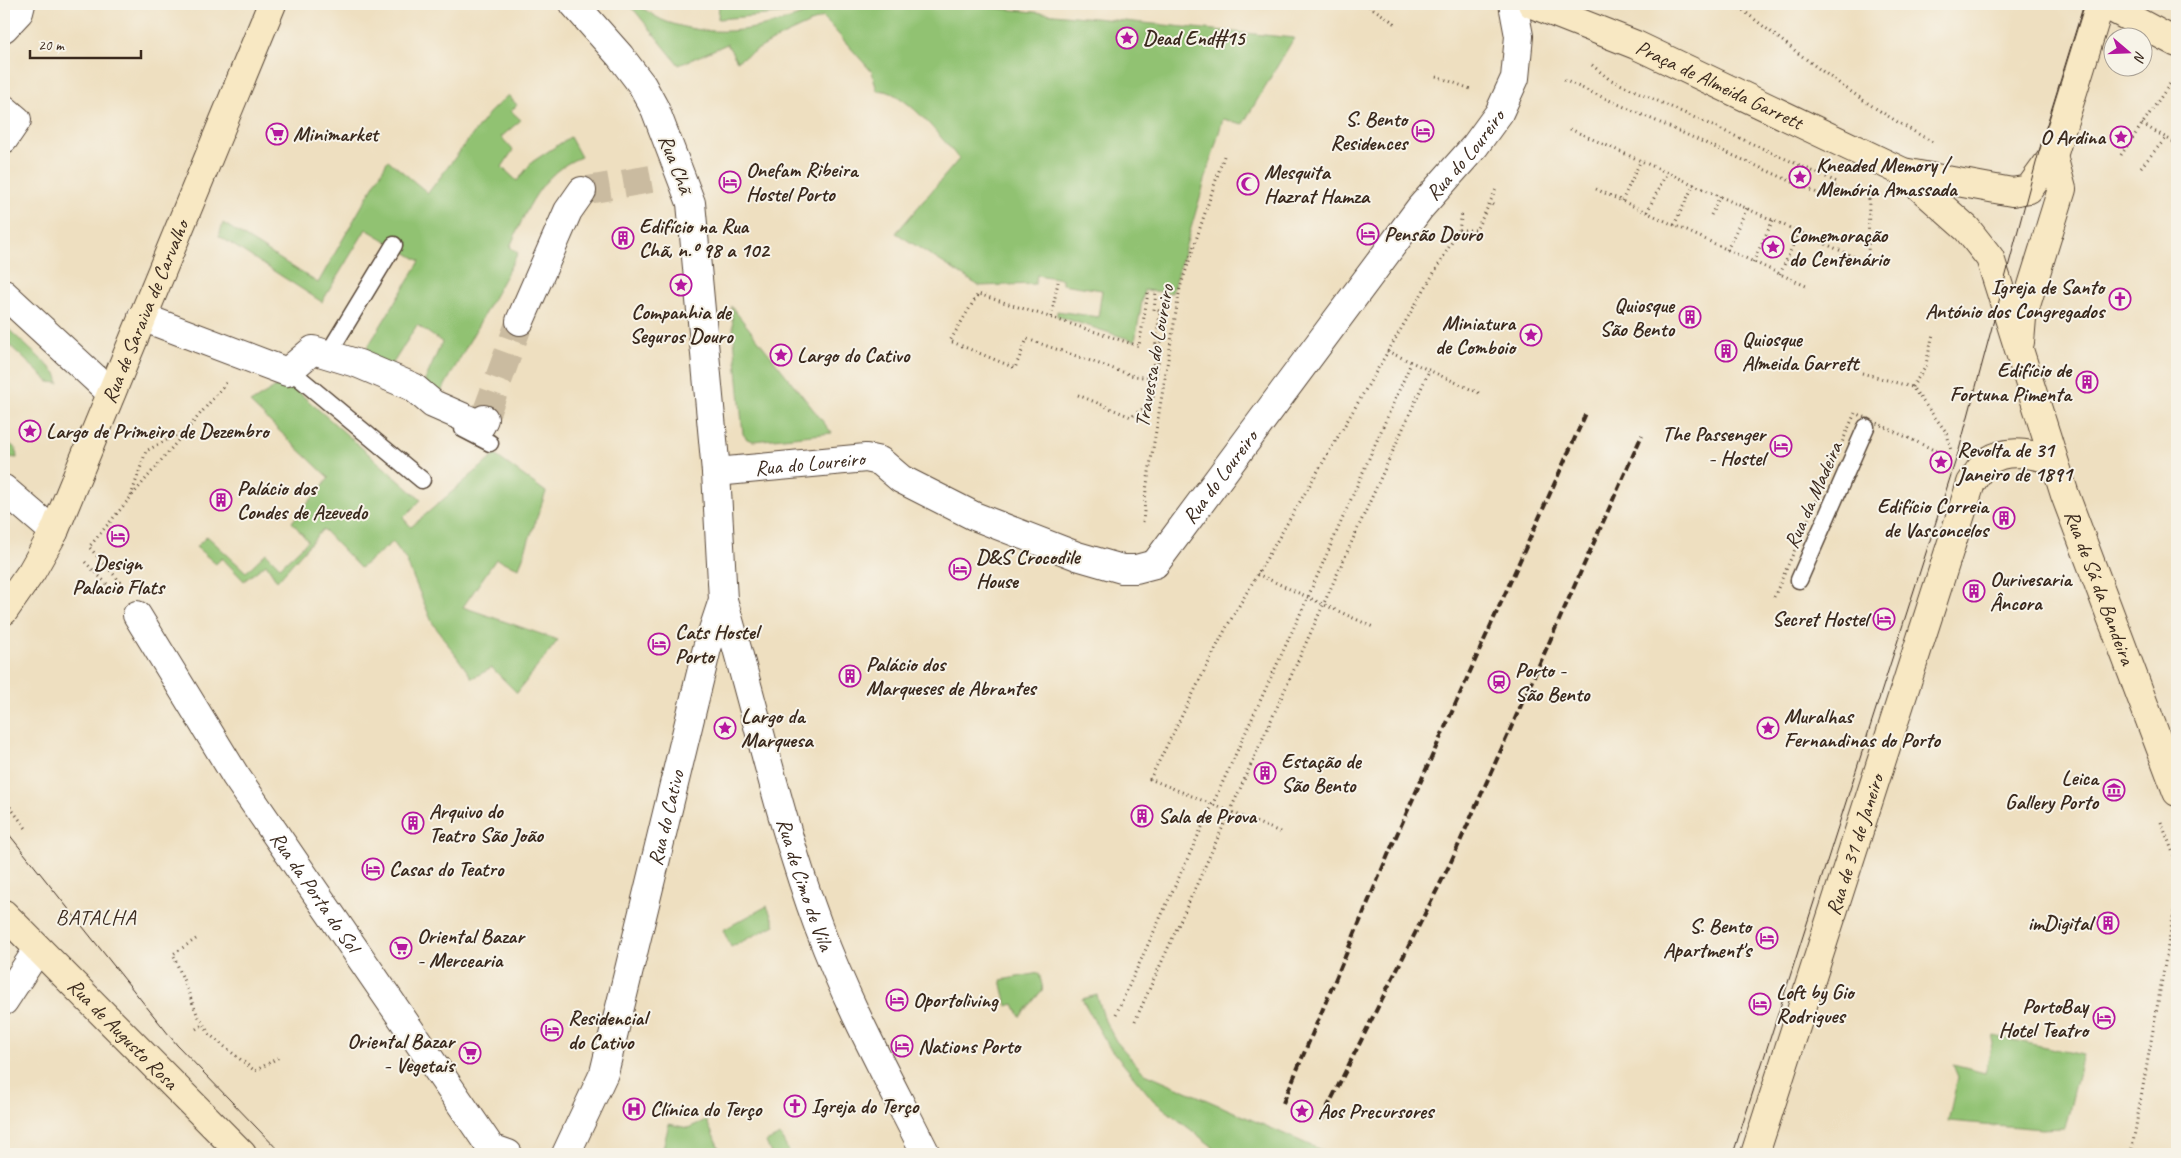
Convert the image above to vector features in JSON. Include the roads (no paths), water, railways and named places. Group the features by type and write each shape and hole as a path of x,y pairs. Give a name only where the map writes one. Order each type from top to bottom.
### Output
{"main road":[{"name":"Rua de Saraiva de Carvalho","path":"4,611 32,571 54,532 272,4"},
{"name":"Praça de Almeida Garrett","path":"1532,4 1636,45 1903,172 2012,192 2030,189 2053,156 2100,4"},
{"path":"2104,4 2177,43"},
{"path":"2020,352 2022,318 2062,189 2053,156"},
{"name":"Praça de Almeida Garrett","path":"1903,172 1967,229 1990,258 2020,352"},
{"name":"Rua de Sá da Bandeira","path":"2020,352 2053,460 2177,792"},
{"name":"Rua de 31 de Janeiro","path":"1755,1154 1971,483 1987,462 2003,454 2030,454 2053,460"},
{"name":"Rua de Augusto Rosa","path":"4,914 242,1154"}],"street":[{"path":"4,28 19,12 21,4"},
{"name":"Rua Chã","path":"574,4 620,56 642,85 655,109 671,175 690,203 716,472"},
{"name":"Rua do Loureiro","path":"716,472 866,458 880,461 901,479 974,516 1077,556 1122,569 1136,569 1155,564 1420,208 1475,146 1499,112 1515,78 1519,36 1513,4"},
{"path":"4,108 17,120 4,139"},
{"path":"520,321 568,211 582,191"},
{"path":"4,294 111,393"},
{"path":"142,317 287,372 313,350 359,364 413,387 433,404 481,425 487,431"},
{"name":"Rua do Cativo","path":"566,1154 604,1073 707,648 723,600 716,472"},
{"path":"4,489 54,532"},
{"name":"Rua de Cimo de Vila","path":"723,600 745,674 780,811 819,928 845,989 926,1154"},
{"name":"Rua da Porta do Sol","path":"132,610 235,775 491,1148 508,1154"},
{"path":"4,1001 38,949"}],"lane":[{"path":"328,354 394,245"},
{"path":"287,372 297,376 422,480"},
{"name":"Rua da Madeira","path":"1799,580 1866,427"}],"tunnel":[{"path":"582,191 662,177"},
{"path":"484,419 520,321"}],"tram line":[{"path":"1733,1154 1959,450 2043,137 2084,4"},
{"path":"4,828 177,1045 282,1154"}],"railway":[{"path":"1283,1103 1394,841 1587,411"},
{"path":"1321,1120 1450,864 1642,435"}],"place":[{"name":"Dead End#15","path":"1127,38"},
{"name":"S. Bento Residences","path":"1423,131"},
{"name":"Minimarket","path":"277,134"},
{"name":"O Ardina","path":"2121,137"},
{"name":"Kneaded Memory / Memória Amassada","path":"1800,177"},
{"name":"Onefam Ribeira Hostel Porto","path":"730,182"},
{"name":"Mesquita Hazrat Hamza","path":"1248,184"},
{"name":"Pensão Douro","path":"1368,234"},
{"name":"Edifício na Rua Chã, n.º 98 a 102","path":"623,238"},
{"name":"Comemoração do Centenário","path":"1773,247"},
{"name":"Companhia de Seguros Douro","path":"681,285"},
{"name":"Igreja de Santo António dos Congregados","path":"2120,299"},
{"name":"Quiosque São Bento","path":"1690,317"},
{"name":"Miniatura de Comboio","path":"1531,335"},
{"name":"Quiosque Almeida Garrett","path":"1726,351"},
{"name":"Largo do Cativo","path":"781,355"},
{"name":"Edifício de Fortuna Pimenta","path":"2087,382"},
{"name":"Largo de Primeiro de Dezembro","path":"30,431"},
{"name":"The Passenger - Hostel","path":"1781,446"},
{"name":"Revolta de 31 Janeiro de 1891","path":"1941,462"},
{"name":"Palácio dos Condes de Azevedo","path":"221,500"},
{"name":"Edifício Correia de Vasconcelos","path":"2004,518"},
{"name":"Design Palacio Flats","path":"118,536"},
{"name":"D&S Crocodile House","path":"960,569"},
{"name":"Ourivesaria Âncora","path":"1974,591"},
{"name":"Secret Hostel","path":"1884,619"},
{"name":"Cats Hostel Porto","path":"659,644"},
{"name":"Palácio dos Marqueses de Abrantes","path":"850,676"},
{"name":"Porto - São Bento","path":"1499,682"},
{"name":"Largo da Marquesa","path":"725,728"},
{"name":"Muralhas Fernandinas do Porto","path":"1768,728"},
{"name":"Estação de São Bento","path":"1265,773"},
{"name":"Leica Gallery Porto","path":"2114,790"},
{"name":"Sala de Prova","path":"1142,816"},
{"name":"Arquivo do Teatro São João","path":"413,823"},
{"name":"Casas do Teatro","path":"373,869"},
{"name":"imDigital","path":"2108,923"},
{"name":"S. Bento Apartment's","path":"1767,938"},
{"name":"Oriental Bazar - Mercearia","path":"401,948"},
{"name":"Oportoliving","path":"897,1000"},
{"name":"Loft by Gio Rodrigues","path":"1760,1004"},
{"name":"PortoBay Hotel Teatro","path":"2104,1018"},
{"name":"Residencial do Cativo","path":"552,1030"},
{"name":"Nations Porto","path":"902,1046"},
{"name":"Oriental Bazar - Vegetais","path":"470,1053"},
{"name":"Igreja do Terço","path":"795,1106"},
{"name":"Clínica do Terço","path":"634,1109"},
{"name":"Aos Precursores","path":"1302,1111"}],"district":[{"name":"BATALHA","path":"96,916"}]}
